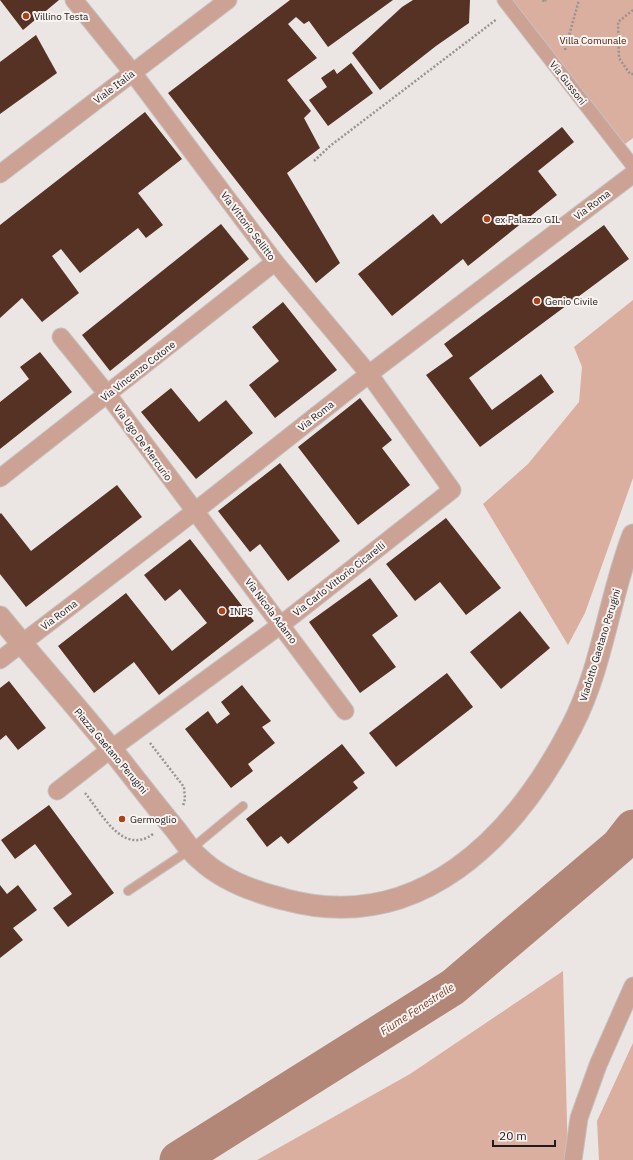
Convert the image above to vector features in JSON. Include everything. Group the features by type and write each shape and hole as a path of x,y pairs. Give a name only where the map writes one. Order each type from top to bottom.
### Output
{"street":[{"name":"Via Vittorio Sellitto","path":"74,0 133,73 275,262 369,374"},
{"name":"Viale Italia","path":"0,174 228,0"},
{"name":"Via Gussoni","path":"507,4 633,166"},
{"name":"Via Roma","path":"0,660 194,512 369,374 633,174"},
{"name":"Via Vincenzo Cotone","path":"0,478 108,395 275,262"},
{"name":"Via Ugo De Mercurio","path":"61,336 108,395 194,512"},
{"name":"Via Carlo Vittorio Cicarelli","path":"57,791 111,749 282,624 452,490 369,374"},
{"name":"Via Nicola Adamo","path":"194,512 282,624 345,711"},
{"name":"Viadotto Gaetano Perugini","path":"195,854 236,883 300,904 330,907 367,905 412,894 443,880 468,861 506,825 545,773 572,725 589,685 633,535"},
{"name":"Piazza Gaetano Perugini","path":"0,617 21,644 111,749 195,854"},
{"path":"573,1160 579,1118 598,1065 633,986"}],"lane":[{"path":"128,891 195,854 243,806"}],"path":[{"path":"543,0 544,2 546,0"},
{"path":"556,68 561,63 579,0"},
{"path":"314,161 330,146 507,4"},
{"path":"633,10 618,22 619,58 630,74 633,74"}],"green space":[{"name":"Villa Comunale","path":"511,0 633,0 633,138 625,144"},
{"path":"633,300 633,478 585,613 568,645 483,504 528,464 579,402 582,367 574,347"},
{"path":"563,971 568,1160 257,1160 410,1074"},
{"path":"633,1043 633,1160 599,1160 597,1121"}],"building":[{"name":"Villino Testa","path":"0,0 59,0 23,30"},
{"path":"290,0 393,0 328,47 309,21 304,24 296,17 288,24 317,58 287,80 311,111 304,118 320,148 287,173 340,263 316,283 168,93"},
{"path":"413,0 470,0 469,23 436,46 380,90 352,53 402,7"},
{"path":"36,35 57,73 0,114 0,62"},
{"path":"351,63 373,93 328,126 309,100 327,87 321,78 334,69 337,74"},
{"path":"145,112 182,159 138,193 163,225 146,238 138,228 80,273 61,249 52,256 79,293 42,322 22,298 0,318 0,225"},
{"name":"ex Palazzo GIL","path":"562,127 574,142 538,171 557,195 468,266 463,259 392,316 358,274 433,214 441,224"},
{"path":"221,224 249,259 110,371 82,335"},
{"name":"Genio Civile","path":"604,225 629,259 469,378 492,410 541,374 554,392 480,447 426,375 453,356 444,344"},
{"path":"283,302 337,370 275,418 249,385 279,361 252,327"},
{"path":"40,352 72,392 0,449 0,402 29,379 20,367"},
{"path":"171,388 199,422 226,400 253,433 196,479 141,412"},
{"path":"360,398 392,440 382,448 410,485 358,525 298,447"},
{"path":"280,463 340,541 288,581 260,544 250,552 218,511"},
{"path":"117,485 142,517 26,607 0,574 0,514 1,513 31,551"},
{"path":"446,518 501,588 466,615 440,582 415,601 386,564"},
{"name":"INPS","path":"190,539 254,621 159,695 134,662 94,693 58,646 126,593 172,651 207,623 180,589 165,601 144,575"},
{"path":"370,578 398,616 372,635 396,667 360,693 309,622"},
{"path":"520,611 550,648 501,689 470,652"},
{"path":"447,673 473,707 396,767 369,733"},
{"path":"9,681 46,728 18,750 6,735 0,740 0,688"},
{"path":"242,685 271,721 262,727 275,743 248,764 253,771 231,788 185,729 208,711 217,724 230,714 221,702"},
{"path":"342,744 365,773 353,782 358,788 288,844 281,836 267,847 246,819"},
{"path":"49,805 114,893 68,927 53,908 72,894 35,844 15,859 1,840"},
{"path":"0,885 7,894 18,885 37,910 13,928 23,940 0,958"}],"waterway":[{"name":"Fiume Fenestrelle","path":"178,1160 453,987 619,846 633,828"}],"place":[{"name":"Villino Testa","path":"26,16"},
{"name":"ex Palazzo GIL","path":"487,219"},
{"name":"Genio Civile","path":"537,301"},
{"name":"INPS","path":"222,611"},
{"name":"Germoglio","path":"122,819"}]}
